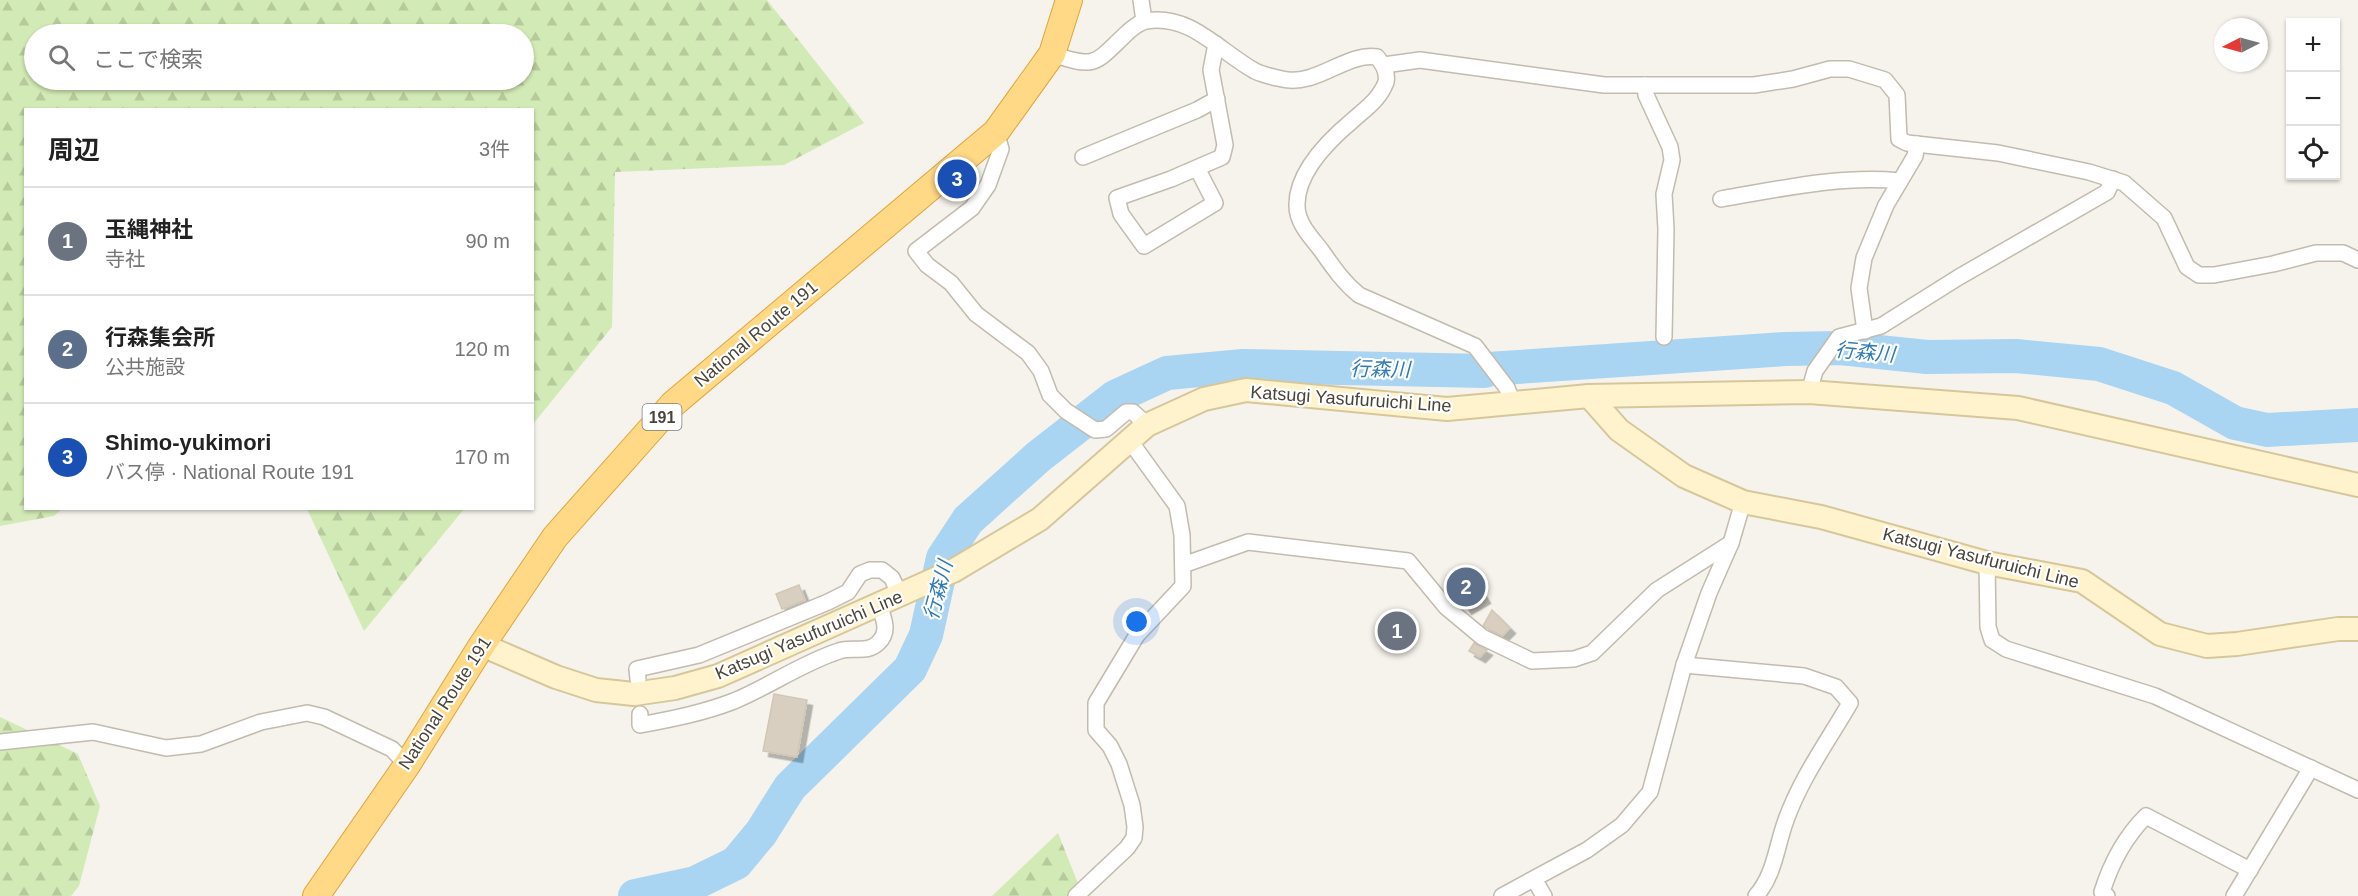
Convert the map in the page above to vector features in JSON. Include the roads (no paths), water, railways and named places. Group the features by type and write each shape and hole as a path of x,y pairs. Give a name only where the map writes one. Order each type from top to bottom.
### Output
{"highway":[{"name":"National Route 191","path":"316,896 407,765 482,645 555,537 673,404 996,132 1053,54 1069,0"}],"main road":[{"name":"Katsugi Yasufuruichi Line","path":"482,645 556,677 596,690 634,694 675,688 718,676 953,571 1040,519 1147,425 1204,399 1246,390 1447,409 1589,396 1809,392 2018,408 2358,485"},
{"name":"Katsugi Yasufuruichi Line","path":"1589,396 1619,430 1684,476 1743,502 1821,517 1987,563 2082,581 2160,634 2207,646 2237,644 2338,629 2358,629"}],"street":[{"path":"1141,0 1144,21"},
{"path":"1053,54 1080,63 1092,63 1104,56 1129,31 1144,21 1169,22 1199,31 1257,72 1285,80 1313,78 1366,55 1377,57 1384,65 1387,80 1377,98 1329,142 1309,167 1299,191 1297,207 1301,223 1343,282 1359,295 1475,346 1507,388 1514,403"},
{"path":"1197,168 1215,203 1144,246 1121,214 1117,198 1171,179 1222,157 1224,145 1211,70 1216,44"},
{"path":"1384,65 1420,60 1604,85 1754,85 1793,79 1830,69 1849,69 1886,80 1898,95 1899,139 1907,143 1998,153 2089,171 2124,183 2164,218 2187,267 2199,275 2214,275 2273,264 2316,253 2343,254 2358,260"},
{"path":"1645,85 1647,95 1670,147 1672,160 1664,194 1666,228 1664,337"},
{"path":"1083,157 1197,110 1217,99"},
{"path":"996,132 1001,149 988,185 972,207 916,252 927,265 951,283 976,314 1028,353 1041,371 1050,395 1066,411 1095,430 1106,429 1126,412 1133,412 1147,425"},
{"path":"1864,331 1859,288 1864,258 1886,205 1915,156 1917,144"},
{"path":"1721,200 1810,183 1873,178 1900,181"},
{"path":"1809,392 1818,367 1839,338 1881,327 1959,277 2107,192 2113,179"},
{"path":"1076,896 1127,848 1134,838 1132,805 1119,765 1110,746 1096,730 1096,703 1137,635 1183,586 1182,535 1178,506 1130,441"},
{"path":"1502,896 1587,850 1622,825 1650,792 1662,753 1683,665 1709,593 1731,543 1743,502"},
{"path":"1183,565 1248,542 1408,561 1446,607 1482,637 1532,662 1574,659 1592,653 1657,590 1731,543"},
{"path":"1987,563 1988,627 1992,640 2006,649 2155,696 2358,790"},
{"path":"638,679 637,669 699,655 828,602 848,592 860,574 870,570 882,570 892,578 895,598 885,624 886,634 878,644 868,650 840,650 735,700 692,716 640,725 640,714"},
{"path":"1683,665 1804,676 1836,687 1850,703 1805,779 1786,820 1766,885 1755,896"},
{"path":"0,742 93,732 166,748 201,744 261,722 307,713 324,717 392,749 407,765"},
{"path":"2234,896 2311,768"},
{"path":"2107,896 2103,892 2109,870 2130,832 2146,816 2250,870"},
{"path":"1534,879 1544,896"}],"waterway":[{"name":"行森川","path":"635,896 695,883 736,863 761,833 790,787 910,669 926,635 943,558 968,520 1038,457 1115,397 1167,373 1243,366 1485,371 1785,349 1840,348 1927,357 2016,356 2099,364 2173,388 2235,423 2267,430 2358,425"}],"place":[{"name":"Shimo-yukimori","path":"957,179"},
{"name":"行森集会所","path":"1466,587"},
{"name":"玉縄神社","path":"1397,631"}]}
